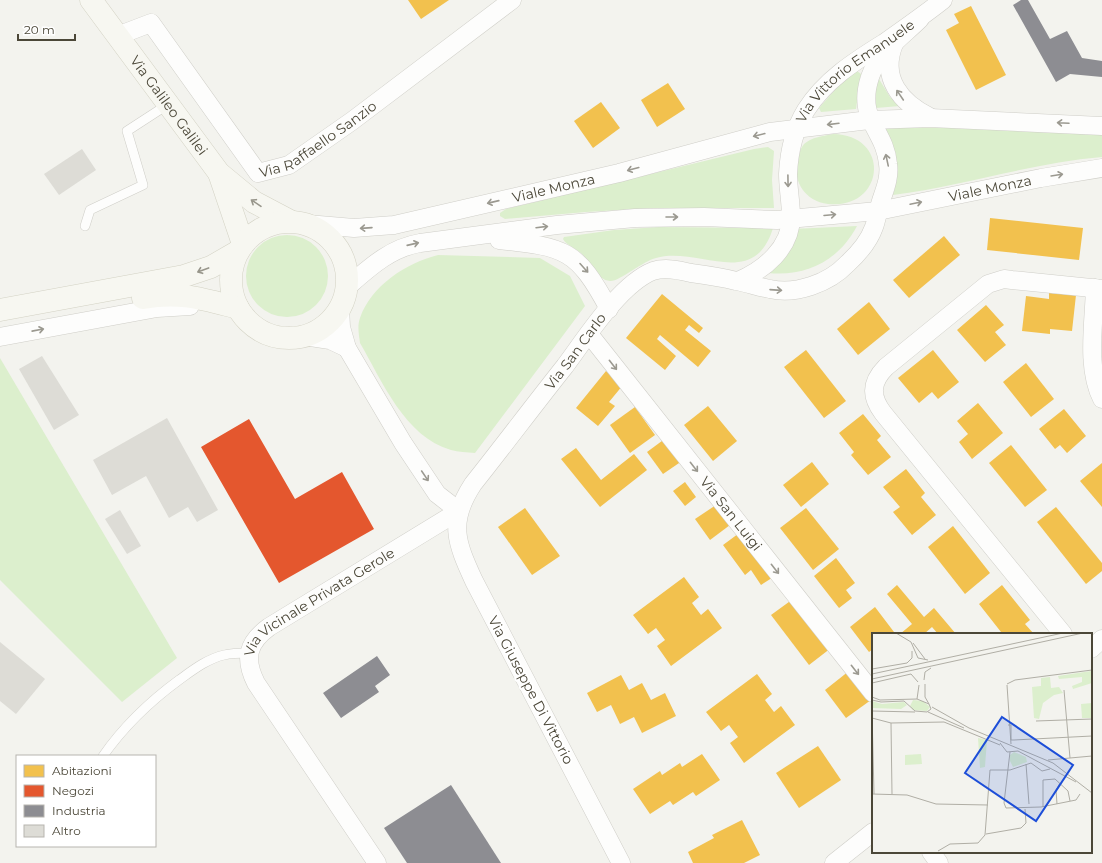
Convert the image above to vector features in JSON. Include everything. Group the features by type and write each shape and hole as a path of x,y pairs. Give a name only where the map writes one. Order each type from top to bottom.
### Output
{"street":[{"name":"Via Galileo Galilei","path":"91,0 218,173 254,202 298,223"},
{"name":"Via Raffaello Sanzio","path":"118,36 151,23 258,172 289,165 352,121 512,0"},
{"name":"Via Vittorio Emanuele","path":"870,120 867,105 870,77 880,58 920,19 943,0"},
{"name":"Via Vittorio Emanuele","path":"797,129 810,104 838,74 920,19"},
{"name":"Viale Monza","path":"894,44 889,61 895,87 911,107 930,118"},
{"name":"Viale Monza","path":"298,223 354,228 394,225 620,173 752,137 797,129 870,120 930,118 1102,126"},
{"path":"870,120 885,150 888,164 887,182 878,211"},
{"path":"738,281 758,271 772,260 785,239 791,218 788,174 797,129"},
{"name":"Viale Monza","path":"346,288 377,262 398,249 413,244 468,236 635,218 704,217 777,220 878,211 1041,178 1102,168"},
{"name":"Via Galileo Galilei","path":"218,173 240,248"},
{"name":"Via San Carlo","path":"459,511 473,484 589,334 630,286 648,274 660,269 672,269 738,281 770,290 807,287 830,277 845,267 864,245 874,228 878,211"},
{"path":"0,310 184,276 211,267 240,248 253,234 264,227 277,223 298,223 323,232 338,248 346,267 346,288 340,308 341,327 347,348 403,444 437,494 459,511"},
{"path":"468,236 533,243 565,253 586,270 609,309"},
{"path":"240,248 232,265 232,293 241,312 254,326 272,335 285,338 304,336 330,340 347,348"},
{"path":"1063,633 883,413 874,395 873,388 877,377 886,367 988,284 1008,280 1099,289 1093,366 1096,388 1102,399"},
{"path":"0,323 172,294 204,298 241,312"},
{"path":"0,337 167,306 210,308 241,312"},
{"path":"304,336 327,323 340,308"},
{"name":"Via San Luigi","path":"589,334 872,692"},
{"name":"Via Vicinale Privata Gerole","path":"377,863 256,683 249,665 249,653 256,638 269,627 459,511"},
{"name":"Via Giuseppe Di Vittorio","path":"459,511 457,531 458,543 474,581 621,863"},
{"path":"1092,648 1102,639"},
{"path":"834,863 872,833"},
{"path":"932,853 939,863"}],"lane":[{"path":"85,226 90,210 142,185 127,130 167,105"},
{"path":"103,755 120,733 145,706 200,665 225,654 249,653"}],"green space":[{"path":"857,71 861,74 856,109 821,112 819,108 841,83"},
{"path":"879,79 890,97 900,106 876,108 875,90"},
{"path":"945,126 1102,135 1102,157 1050,164 945,186 893,195 896,182 883,128"},
{"path":"833,134 852,138 865,146 872,158 874,172 870,185 861,196 847,203 828,204 813,199 802,189 797,176 797,161 804,144 814,138"},
{"path":"768,147 774,151 772,180 774,208 654,208 505,219 500,216 500,213 506,209 754,149"},
{"path":"857,226 850,238 841,248 820,264 809,269 796,272 782,274 768,273 792,229"},
{"path":"659,227 773,228 764,247 753,258 739,262 723,262 689,257 672,256 656,258 619,278 610,281 601,277 582,254 563,239 564,237 614,230"},
{"path":"287,235 303,238 316,247 325,260 328,276 325,292 316,305 303,314 287,317 271,314 258,305 249,292 246,276 249,260 258,247 271,238"},
{"path":"438,255 540,258 570,276 585,306 475,453 451,450 435,443 420,433 396,406 360,343 358,330 359,321 365,306 372,296 381,286 402,270"},
{"path":"0,358 177,658 122,702 0,580"}],"building: Abitazioni":[{"path":"408,0 449,0 421,19"},
{"path":"971,6 1006,75 976,90 946,30 959,23 954,14"},
{"path":"668,83 685,109 657,127 641,100"},
{"path":"601,102 620,128 593,148 574,121"},
{"path":"990,218 1083,228 1079,260 987,250"},
{"path":"944,236 960,255 909,298 893,280"},
{"path":"1049,293 1076,295 1072,331 1050,329 1050,334 1022,331 1026,296 1049,299"},
{"path":"662,294 703,328 699,333 689,325 685,330 711,351 698,367 660,335 657,339 676,356 665,370 626,338"},
{"path":"869,302 890,329 858,355 837,329"},
{"path":"986,305 1004,325 995,332 1006,345 985,362 957,330"},
{"path":"806,350 846,401 824,418 784,367"},
{"path":"933,350 959,382 938,399 932,392 919,403 898,378"},
{"path":"1026,363 1054,399 1031,417 1003,382"},
{"path":"606,371 623,385 609,402 615,406 598,426 576,408"},
{"path":"978,403 1003,433 972,459 959,442 968,434 957,421"},
{"path":"708,406 737,441 713,461 684,425"},
{"path":"635,407 655,435 630,453 610,425"},
{"path":"1064,409 1086,436 1067,453 1060,445 1055,449 1039,429"},
{"path":"863,414 881,436 877,440 891,457 868,475 851,455 854,452 839,433"},
{"path":"666,438 682,461 663,474 647,452"},
{"path":"1011,445 1047,490 1025,507 989,463"},
{"path":"576,448 601,480 634,454 647,470 600,507 561,459"},
{"path":"812,462 829,484 801,507 783,485"},
{"path":"1102,463 1102,507 1080,481"},
{"path":"906,469 925,493 921,497 936,515 912,535 893,512 900,507 883,487"},
{"path":"685,482 696,497 685,506 673,491"},
{"path":"716,505 730,525 710,540 695,519"},
{"path":"1056,507 1102,563 1102,571 1086,584 1037,522"},
{"path":"525,508 560,556 532,575 498,527"},
{"path":"806,508 839,549 813,570 780,528"},
{"path":"953,526 990,573 965,594 928,547"},
{"path":"742,531 775,576 761,585 751,570 745,575 723,545"},
{"path":"836,558 855,583 846,590 852,598 839,608 814,576"},
{"path":"684,577 699,597 692,603 701,615 708,609 722,628 671,666 657,646 665,640 656,628 648,634 633,615"},
{"path":"897,585 924,617 934,608 955,633 937,633 932,627 925,633 901,633 912,624 887,594"},
{"path":"1002,585 1030,620 1025,624 1033,633 1000,633 1001,632 979,604"},
{"path":"793,599 831,648 809,665 771,615"},
{"path":"875,607 894,632 872,633 872,650 869,652 850,627"},
{"path":"849,671 871,700 846,718 825,690"},
{"path":"757,674 772,694 765,700 774,712 781,706 795,725 744,763 730,743 738,737 729,725 721,731 706,712"},
{"path":"621,675 629,690 642,683 651,700 665,693 676,716 642,733 634,717 620,724 611,705 597,712 587,693"},
{"path":"818,746 841,780 799,808 776,773"},
{"path":"702,754 720,780 696,796 693,792 673,805 670,801 650,814 633,789 660,771 662,775 680,763 682,767"},
{"path":"742,820 760,855 744,863 693,863 688,852 714,838 712,835"}],"building: Negozi":[{"path":"249,419 295,499 342,472 374,529 279,583 201,447"}],"building: Industria":[{"path":"1021,0 1028,0 1050,39 1067,31 1082,58 1102,61 1102,77 1070,74 1056,82 1013,5"},
{"path":"377,656 390,675 375,686 379,692 341,718 323,693"},
{"path":"451,785 501,863 407,863 384,828"}],"building: Altro":[{"path":"82,149 96,170 59,195 44,174"},
{"path":"42,356 79,415 54,430 19,369"},
{"path":"167,418 218,510 197,522 188,507 169,518 146,476 112,495 93,460"},
{"path":"120,510 141,546 127,554 105,519"},
{"path":"0,642 45,679 16,714 0,701"}]}
